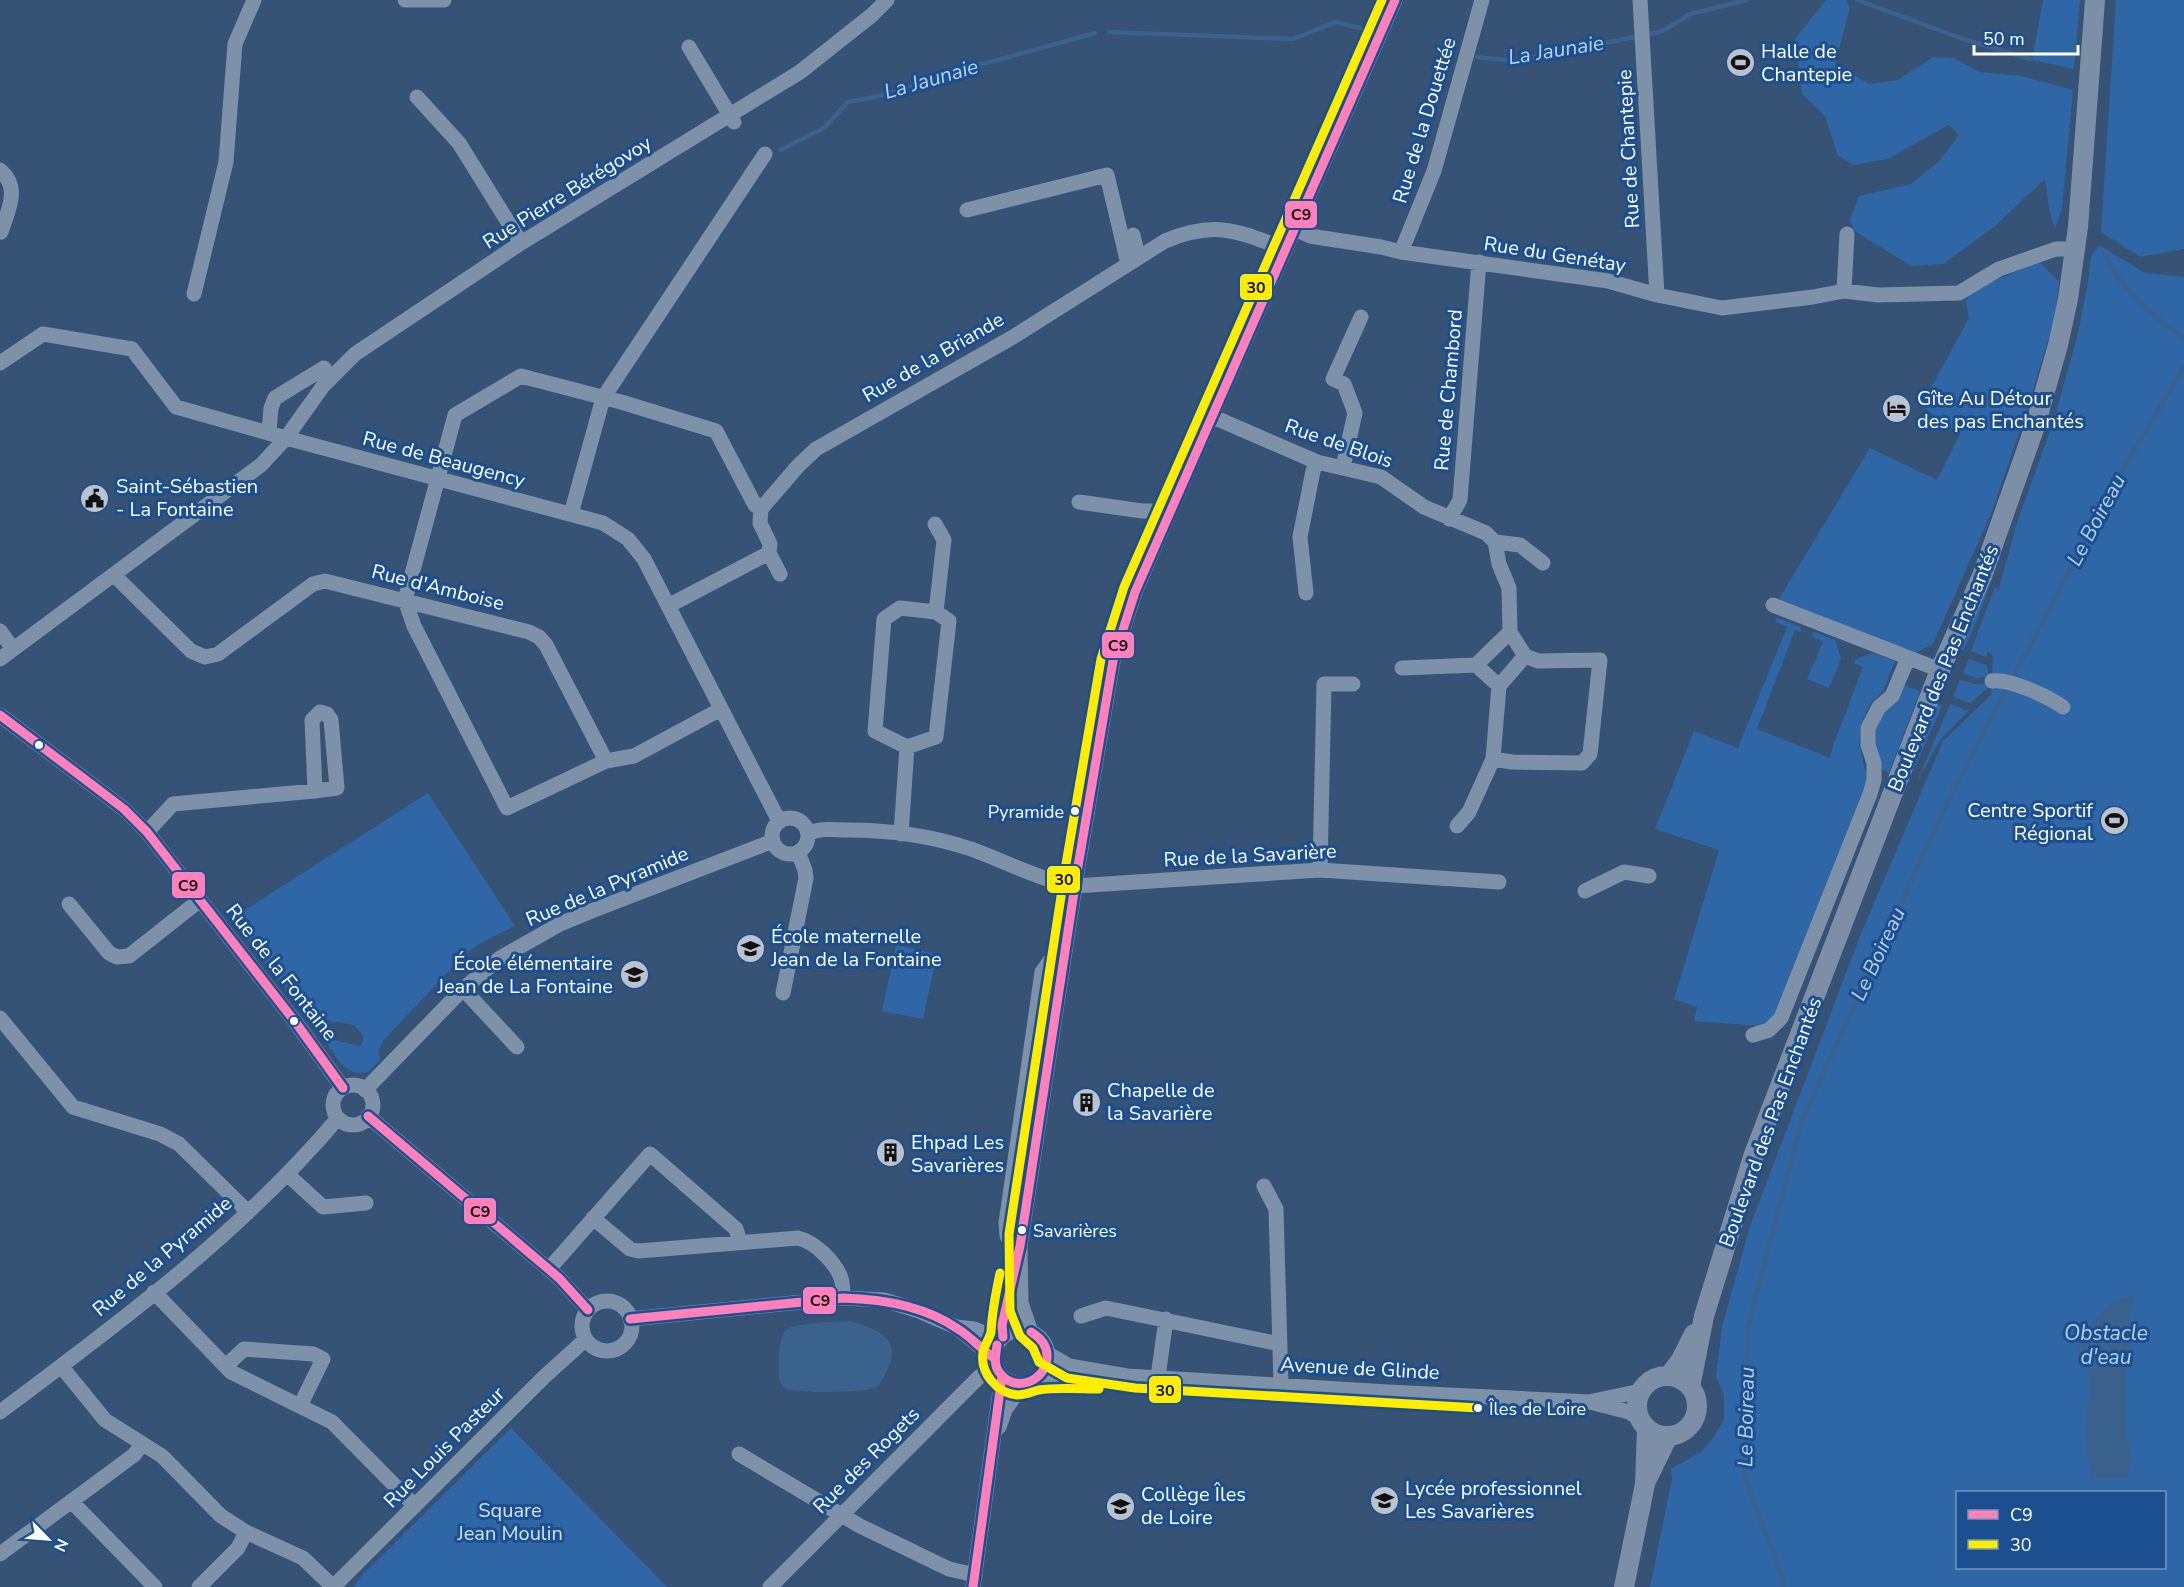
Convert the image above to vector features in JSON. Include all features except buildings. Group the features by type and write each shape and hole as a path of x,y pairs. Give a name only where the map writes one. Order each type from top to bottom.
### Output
{"main road":[{"name":"Boulevard des Pas Enchantés","path":"1690,1387 1704,1316 1754,1154 1940,670 1982,576 2035,426 2058,345 2075,249 2081,206 2095,0"},
{"name":"Boulevard des Pas Enchantés","path":"1669,1376 1681,1360 1704,1316"},
{"path":"1624,1587 1645,1484 1643,1423 1637,1403 1641,1391 1653,1379 1669,1376 1680,1379 1690,1387 1696,1402 1694,1418 1684,1430 1668,1436 1655,1433 1643,1423"},
{"path":"1645,1484 1668,1436"}],"street":[{"path":"194,294 226,162 235,44 254,0"},
{"path":"405,0 444,0"},
{"name":"Rue Pierre Bérégovoy","path":"286,438 323,386 355,354 521,243 732,120 800,72 872,15 887,0"},
{"path":"739,1454 840,1516 974,1581 993,1453 996,1347 1001,1339 1019,1250 1075,886 1113,661 1135,592 1395,0"},
{"name":"Rue de la Douettée","path":"1401,252 1434,171 1482,0"},
{"name":"Rue de Chantepie","path":"1640,0 1657,295"},
{"path":"690,47 732,120"},
{"path":"417,97 459,143 521,243"},
{"path":"571,514 603,398 765,154"},
{"path":"0,170 8,176 13,196 1,232"},
{"path":"967,210 1107,175 1133,261"},
{"name":"Rue de la Briande","path":"761,509 816,449 1013,337 1165,241 1188,232 1212,229 1239,231 1285,249"},
{"name":"Rue du Genétay","path":"1294,229 1310,236 1401,252 1608,281 1657,295 1722,308 1844,291 1878,295 1959,293 1999,269 2056,249 2075,249"},
{"path":"1844,291 1847,234"},
{"path":"1133,235 1133,261"},
{"name":"Rue de Chambord","path":"1449,519 1460,500 1479,262"},
{"path":"1344,467 1355,413 1344,384 1333,379 1361,316"},
{"name":"Rue de Beaugency","path":"0,363 43,334 132,349 176,407 603,523 628,539 644,560 779,821"},
{"path":"269,432 271,408 275,399 324,368"},
{"path":"721,709 634,756 606,761 507,807 414,626 405,600 436,478 455,415 521,376 716,431 755,505 761,509 760,523 770,544 769,553 780,574"},
{"name":"Rue de Blois","path":"1211,416 1317,462 1381,477 1424,507 1486,533 1495,542 1520,545 1543,563"},
{"path":"0,659 261,465 286,438"},
{"path":"1306,593 1300,537 1313,471 1317,462"},
{"path":"1079,502 1142,511 1170,511"},
{"path":"935,524 944,540 936,612"},
{"path":"1493,759 1512,762 1582,763 1590,754 1600,660 1538,661 1525,656 1510,632 1509,588 1499,564 1495,542"},
{"path":"668,606 769,553"},
{"name":"Rue d'Amboise","path":"114,575 191,651 205,657 218,654 313,584 325,581 529,632 539,637 546,645 606,761"},
{"path":"1773,605 1940,670"},
{"path":"900,608 936,612 949,621 936,736 907,747 875,731 884,619 900,608"},
{"path":"0,631 13,649"},
{"path":"1402,668 1476,665 1510,632"},
{"path":"1457,826 1469,812 1493,759 1499,686 1525,656"},
{"name":"Boulevard des Pas Enchantés","path":"1753,1035 1769,1030 1781,1018 1870,794 1874,772 1867,736 1870,720 1879,707 1892,696 1908,658"},
{"path":"1476,665 1499,686"},
{"path":"1998,681 2049,699 2063,707"},
{"path":"1320,870 1324,684 1353,684"},
{"name":"Rue de la Fontaine","path":"0,715 124,809 147,832 343,1088"},
{"path":"901,834 907,747"},
{"path":"147,832 173,804 315,791"},
{"path":"787,818 797,819 804,824 808,834 806,844 798,852 790,854 781,852 773,841 773,830 779,821 787,818"},
{"path":"808,834 816,829 901,834 970,849 1053,882 1075,886"},
{"name":"Rue de la Pyramide","path":"365,1090 463,989 500,958 561,924 773,841"},
{"path":"783,993 806,878 798,852"},
{"name":"Rue de la Savarière","path":"1075,886 1320,870 1499,882"},
{"path":"1585,891 1624,872 1649,876"},
{"path":"69,904 109,953 117,957 129,956 200,900"},
{"path":"463,989 517,1047"},
{"path":"0,1018 73,1107 160,1134 179,1144 248,1212"},
{"path":"357,1085 365,1090 372,1100 372,1109 368,1116 362,1122 355,1124 347,1124 338,1118 333,1103 336,1094 343,1088 357,1085"},
{"path":"368,1116 549,1269 588,1310"},
{"name":"Rue de la Pyramide","path":"0,1412 154,1292 248,1212 287,1174 338,1118"},
{"path":"549,1269 650,1155 736,1229 740,1242"},
{"path":"287,1174 323,1207 366,1203"},
{"path":"1264,1186 1276,1209 1281,1385"},
{"path":"593,1218 630,1249 639,1251 798,1238 808,1240 835,1265 842,1280 843,1298"},
{"path":"993,1453 1005,1410 1046,1366 1047,1353 1042,1341 1031,1332 1021,1303 1019,1250"},
{"path":"154,1292 231,1372 332,1422 415,1506"},
{"path":"630,1318 843,1298 885,1300 919,1311 956,1327 974,1329 1001,1339 1016,1331 1031,1332"},
{"path":"600,1302 613,1302 623,1307 630,1318 629,1336 616,1348 597,1349 586,1339 582,1325 584,1316 588,1310 600,1302"},
{"path":"1081,1316 1106,1308 1280,1344"},
{"path":"1158,1377 1166,1319"},
{"path":"956,1327 1012,1382 1030,1381"},
{"name":"Rue Louis Pasteur","path":"333,1587 544,1377 586,1339"},
{"path":"226,1366 244,1349 313,1354 323,1359 300,1406"},
{"name":"Avenue de Glinde","path":"1047,1353 1069,1366 1127,1376"},
{"path":"61,1366 105,1420 162,1456 221,1516 246,1532 303,1558 333,1587"},
{"name":"Rue des Rogets","path":"770,1587 979,1377 997,1367"},
{"name":"Avenue de Glinde","path":"1030,1381 1127,1376 1158,1377 1590,1402 1616,1407 1643,1423"},
{"name":"Avenue de Glinde","path":"1590,1402 1641,1391"},
{"path":"0,1554 134,1455 142,1444"},
{"path":"71,1501 155,1587"},
{"path":"199,1587 238,1548 246,1532"}],"green space":[{"path":"1826,0 1846,0 1850,8 1835,64 1869,84 1898,80 1933,57 1953,58 1980,72 2022,76 2073,90 2062,208 2055,229 2050,214 2045,179 1994,227 1943,264 1911,266 1853,230 1850,219 1859,196 1911,184 1939,161 1959,135 1949,125 1888,159 1854,165 1838,156 1825,116 1802,94 1795,39"},
{"path":"2043,0 2080,0 2074,69 2032,60"},
{"path":"2116,0 2184,0 2184,249 2140,257 2101,232"},
{"path":"2099,245 2145,273 2184,277 2184,1587 1650,1587 1672,1479 1671,1469 1701,1452 1724,1420 1724,1395 1716,1377 1722,1327 1750,1226 1860,936 1943,741 1991,695 1993,657 1988,651 1986,657 1971,651 1995,586 1998,591 2016,526 2054,419 2078,333 2091,257"},
{"path":"2039,262 2059,282 2055,317 2028,407 1992,511 1933,644 1911,655 1779,599 1870,448 1937,480 1960,434 1921,406 1969,318 1966,301 1970,291"},
{"path":"1997,546 2003,548 1964,650 1957,647"},
{"path":"1777,618 1800,627 1801,632 1795,630 1757,729 1830,758 1863,667 1854,663 1856,659 1873,653 1895,661 1883,691 1870,704 1861,724 1859,742 1865,771 1870,773 1776,1013 1770,1021 1760,1026 1694,1021 1697,1007 1674,999 1719,850 1655,829 1694,731 1738,748 1787,627 1775,621"},
{"path":"1814,632 1835,640 1841,659 1829,688 1807,679 1823,642 1811,636"},
{"path":"1969,659 1987,665 1989,676 1976,678 1963,673"},
{"path":"1960,680 1974,684 1989,684 1988,688 1970,703 1953,697"},
{"path":"1903,685 1920,691 1889,773 1882,770 1875,743 1876,727 1883,712"},
{"path":"1935,703 1942,706 1905,789 1902,788"},
{"path":"1950,704 1965,710 1970,709 1940,740 1916,784"},
{"path":"428,793 515,926 466,953 384,1040 379,1052 381,1059 368,1072 354,1072 339,1061 327,1044 329,1039 361,1046 364,1036 354,1025 308,1017 231,919"},
{"path":"896,945 937,954 923,1019 882,1011"},
{"name":"Square Jean Moulin","path":"511,1428 667,1587 354,1587 361,1576"}],"water":[{"name":"Obstacle d'eau","path":"2134,1295 2129,1318 2131,1340 2126,1370 2125,1402 2127,1440 2132,1459 2127,1479 2091,1479 2086,1443 2090,1393 2089,1373 2076,1349 2086,1329 2109,1304"},
{"path":"848,1321 865,1325 881,1333 891,1346 890,1363 885,1376 876,1387 860,1391 830,1392 791,1390 782,1386 779,1377 779,1355 780,1342 785,1331 805,1324"}],"waterway":[{"name":"La Jaunaie","path":"1649,34 1663,31 1690,14 1747,0"},
{"name":"La Jaunaie","path":"1857,0 1963,39 2030,59"},
{"name":"La Jaunaie","path":"1109,32 1293,39 1336,22 1363,29"},
{"name":"La Jaunaie","path":"780,150 824,128 848,102 884,95 946,76 951,70 991,62 1095,33"},
{"name":"La Jaunaie","path":"1477,57 1514,61 1635,37"},
{"name":"La Jaunaie","path":"2105,254 2119,279 2138,301 2184,338"},
{"name":"Le Boireau","path":"1783,1587 1783,1579 1745,1479 1748,1326 1802,1120 1952,792 2126,464 2184,367"}],"transit line":[{"name":"30","path":"1382,0 1124,587 1101,659 1066,864 1009,1234 1010,1311 1020,1336 1033,1348 1039,1362 1067,1378 1135,1388 1478,1408"},
{"name":"C9","path":"1003,1337 1002,1325 1020,1246 1078,866 1113,661 1135,592 1395,0"},
{"name":"C9","path":"0,715 124,809 147,832 296,1023 343,1088"},
{"name":"C9","path":"368,1116 559,1278 588,1310"},
{"name":"30","path":"1000,1273 991,1332 983,1353 984,1368 991,1381 1003,1390 1017,1395 1045,1389 1099,1389"},
{"name":"C9","path":"630,1319 843,1298 873,1300 917,1309 945,1321 963,1332 994,1358"},
{"name":"C9","path":"997,1345 995,1362 999,1372 1012,1382 1028,1382 1041,1374 1047,1358 1043,1343 1031,1332"},
{"name":"C9","path":"973,1587 1002,1376"}],"place":[{"name":"Halle de Chantepie","path":"1740,62"},
{"name":"Gîte Au Détour des pas Enchantés","path":"1896,409"},
{"name":"Saint-Sébastien - La Fontaine","path":"95,498"},
{"name":"Pyramide","path":"1075,811"},
{"name":"Centre Sportif Régional","path":"2114,821"},
{"name":"École maternelle Jean de la Fontaine","path":"750,948"},
{"name":"École élémentaire Jean de La Fontaine","path":"634,974"},
{"name":"Chapelle de la Savarière","path":"1086,1102"},
{"name":"Ehpad Les Savarières","path":"890,1153"},
{"name":"Savarières","path":"1022,1230"},
{"name":"Îles de Loire","path":"1478,1408"},
{"name":"Lycée professionnel Les Savarières","path":"1384,1500"},
{"name":"Collège Îles de Loire","path":"1120,1506"}]}
